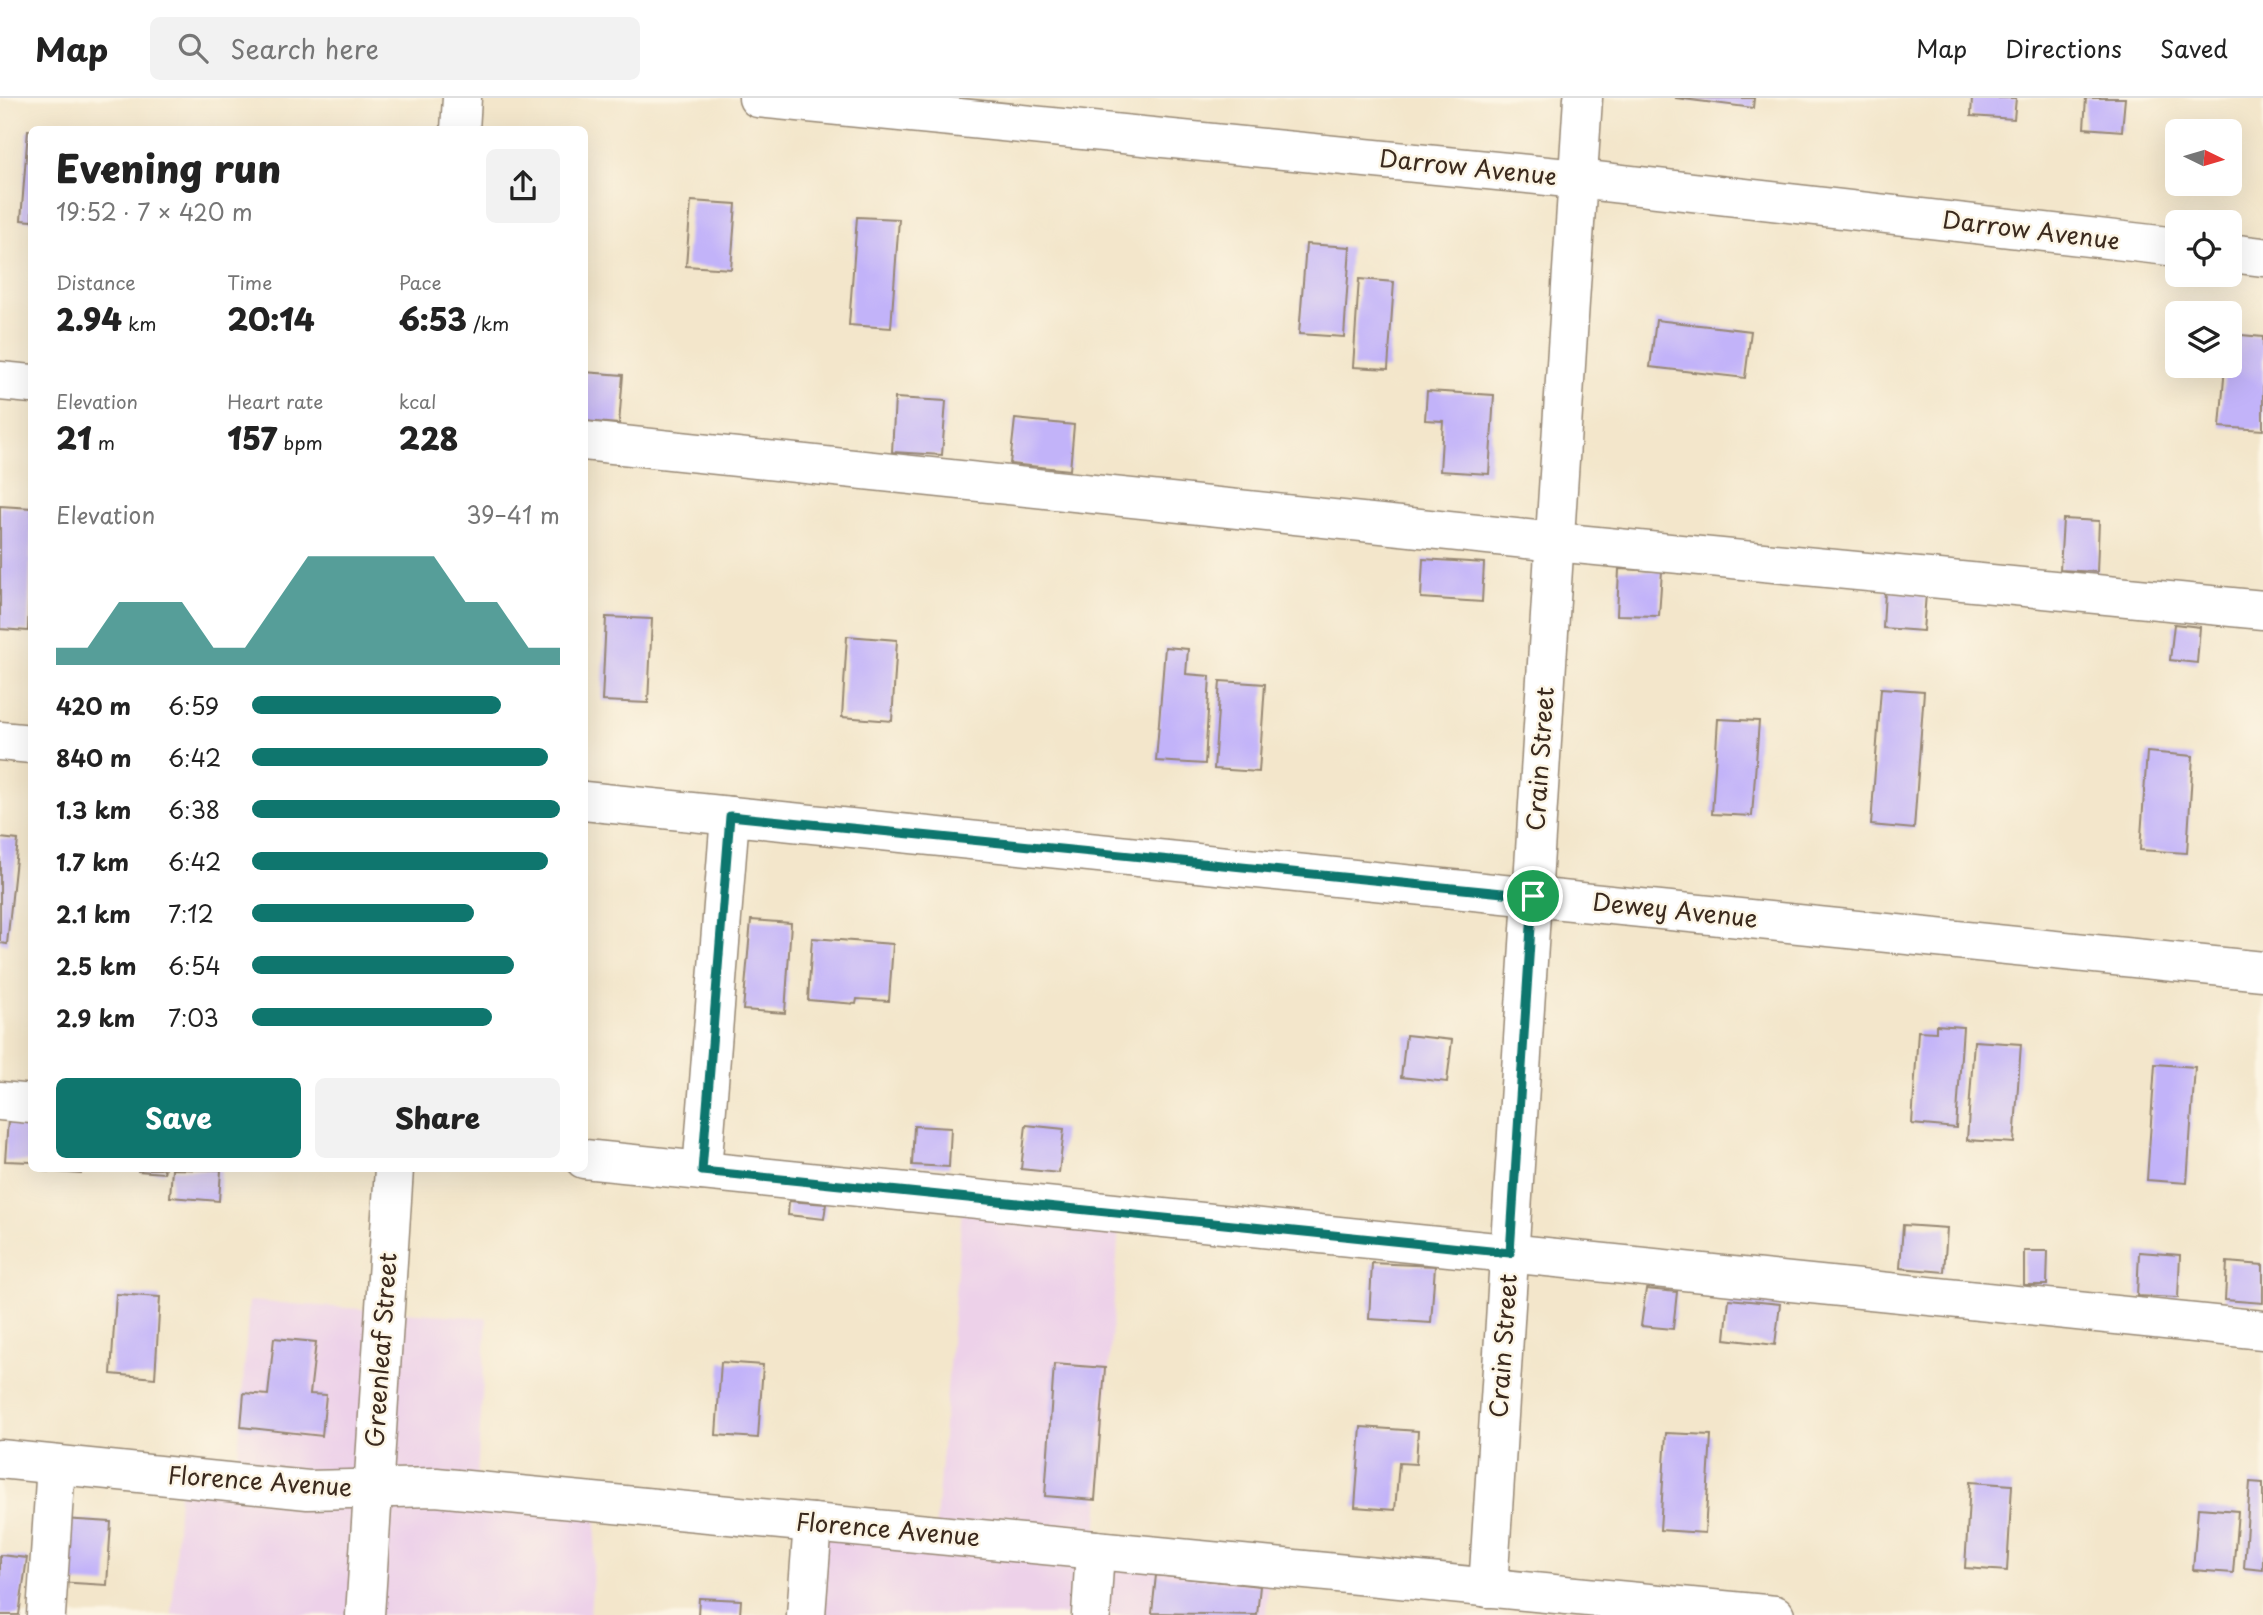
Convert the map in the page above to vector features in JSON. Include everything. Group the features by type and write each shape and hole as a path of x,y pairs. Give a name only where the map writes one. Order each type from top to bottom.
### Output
{"street":[{"path":"460,126 462,98"},
{"name":"Darrow Avenue","path":"758,98 1578,179 2165,246"},
{"name":"Crain Street","path":"1488,1588 1583,98"},
{"path":"2242,254 2263,257"},
{"path":"0,381 28,384"},
{"path":"588,441 1555,542 2263,610"},
{"path":"0,741 28,744"},
{"name":"Dewey Avenue","path":"588,801 2263,971"},
{"path":"702,1171 730,816"},
{"path":"0,1101 28,1104"},
{"path":"588,1159 2263,1329"},
{"name":"Greenleaf Street","path":"365,1615 394,1172"},
{"name":"Florence Avenue","path":"0,1459 309,1490 436,1487 1775,1615"},
{"path":"46,1615 56,1465"},
{"path":"806,1615 813,1523"},
{"path":"1091,1615 1096,1550"}],"shaded area":[{"path":"963,1197 1120,1213 1096,1550 1269,1567 1266,1615 806,1615 813,1523 935,1534"},
{"path":"249,1301 487,1318 476,1491 598,1502 590,1615 172,1615 180,1477 236,1482"}],"building":[{"path":"1675,98 1754,98 1753,108"},
{"path":"1972,98 2016,98 2014,119 1971,116"},
{"path":"2086,98 2125,98 2122,131 2084,128"},
{"path":"28,130 28,221 21,220"},
{"path":"691,201 736,204 731,269 686,266"},
{"path":"857,217 899,219 891,328 849,325"},
{"path":"1306,244 1350,247 1344,337 1299,334"},
{"path":"1359,279 1394,282 1388,369 1353,367"},
{"path":"1656,320 1751,331 1745,378 1650,367"},
{"path":"2242,335 2263,337 2263,430 2220,427 2224,378 2242,378"},
{"path":"588,372 623,375 619,424 588,421"},
{"path":"1427,391 1494,395 1489,474 1440,471 1443,421 1425,420"},
{"path":"895,398 946,401 942,455 892,452"},
{"path":"1015,419 1074,425 1070,470 1010,464"},
{"path":"0,506 28,508 28,631 0,629"},
{"path":"2063,519 2099,521 2097,572 2060,570"},
{"path":"1423,559 1484,563 1482,602 1421,598"},
{"path":"1619,569 1662,571 1659,616 1617,615"},
{"path":"1885,591 1926,594 1923,631 1883,628"},
{"path":"606,617 652,619 648,703 602,701"},
{"path":"2174,624 2200,627 2197,663 2170,660"},
{"path":"847,636 897,640 892,721 842,717"},
{"path":"1165,647 1188,649 1186,674 1210,676 1205,764 1156,761"},
{"path":"1220,681 1265,684 1259,772 1214,769"},
{"path":"1881,688 1924,691 1914,829 1871,825"},
{"path":"1718,719 1759,721 1752,816 1712,814"},
{"path":"2147,752 2193,756 2187,853 2140,850"},
{"path":"0,838 18,840 7,944 0,943"},
{"path":"751,920 791,923 785,1013 743,1010"},
{"path":"812,938 893,944 889,1001 857,999 856,1004 808,1000"},
{"path":"1936,1025 1963,1027 1956,1128 1912,1124 1918,1031 1936,1032"},
{"path":"1406,1035 1452,1040 1447,1082 1401,1077"},
{"path":"1974,1041 2021,1044 2014,1143 1967,1140"},
{"path":"2155,1064 2195,1067 2187,1183 2147,1180"},
{"path":"8,1120 28,1122 28,1162 5,1161"},
{"path":"1026,1125 1064,1129 1059,1173 1021,1169"},
{"path":"914,1126 951,1128 949,1167 912,1165"},
{"path":"172,1172 221,1172 219,1201 170,1197"},
{"path":"789,1201 826,1204 824,1219 788,1215"},
{"path":"1903,1225 1947,1228 1944,1272 1900,1268"},
{"path":"2024,1251 2048,1251 2047,1285 2024,1285"},
{"path":"2139,1252 2180,1255 2178,1298 2137,1296"},
{"path":"2227,1262 2263,1265 2263,1303 2225,1300"},
{"path":"1372,1263 1435,1266 1431,1323 1369,1319"},
{"path":"1646,1289 1677,1292 1673,1329 1641,1326"},
{"path":"116,1294 160,1297 155,1378 111,1374"},
{"path":"1729,1299 1780,1304 1775,1345 1725,1339"},
{"path":"274,1338 316,1342 310,1394 326,1395 322,1436 241,1427 244,1393 268,1395"},
{"path":"721,1362 763,1365 758,1438 716,1435"},
{"path":"1054,1364 1105,1368 1095,1500 1045,1496"},
{"path":"1361,1427 1418,1431 1416,1464 1399,1463 1395,1510 1355,1507"},
{"path":"1666,1433 1711,1435 1705,1533 1660,1530"},
{"path":"1970,1482 2012,1485 2007,1571 1965,1568"},
{"path":"2250,1482 2263,1483 2263,1570 2244,1568"},
{"path":"2198,1508 2238,1511 2233,1573 2193,1570"},
{"path":"62,1519 111,1522 107,1585 57,1582"},
{"path":"0,1555 27,1558 19,1615 0,1615"},
{"path":"1156,1575 1260,1586 1257,1615 1152,1613"},
{"path":"699,1598 741,1600 740,1615 698,1615"}],"route":[{"path":"730,816 1533,896 1510,1253 702,1171 730,816"}]}
